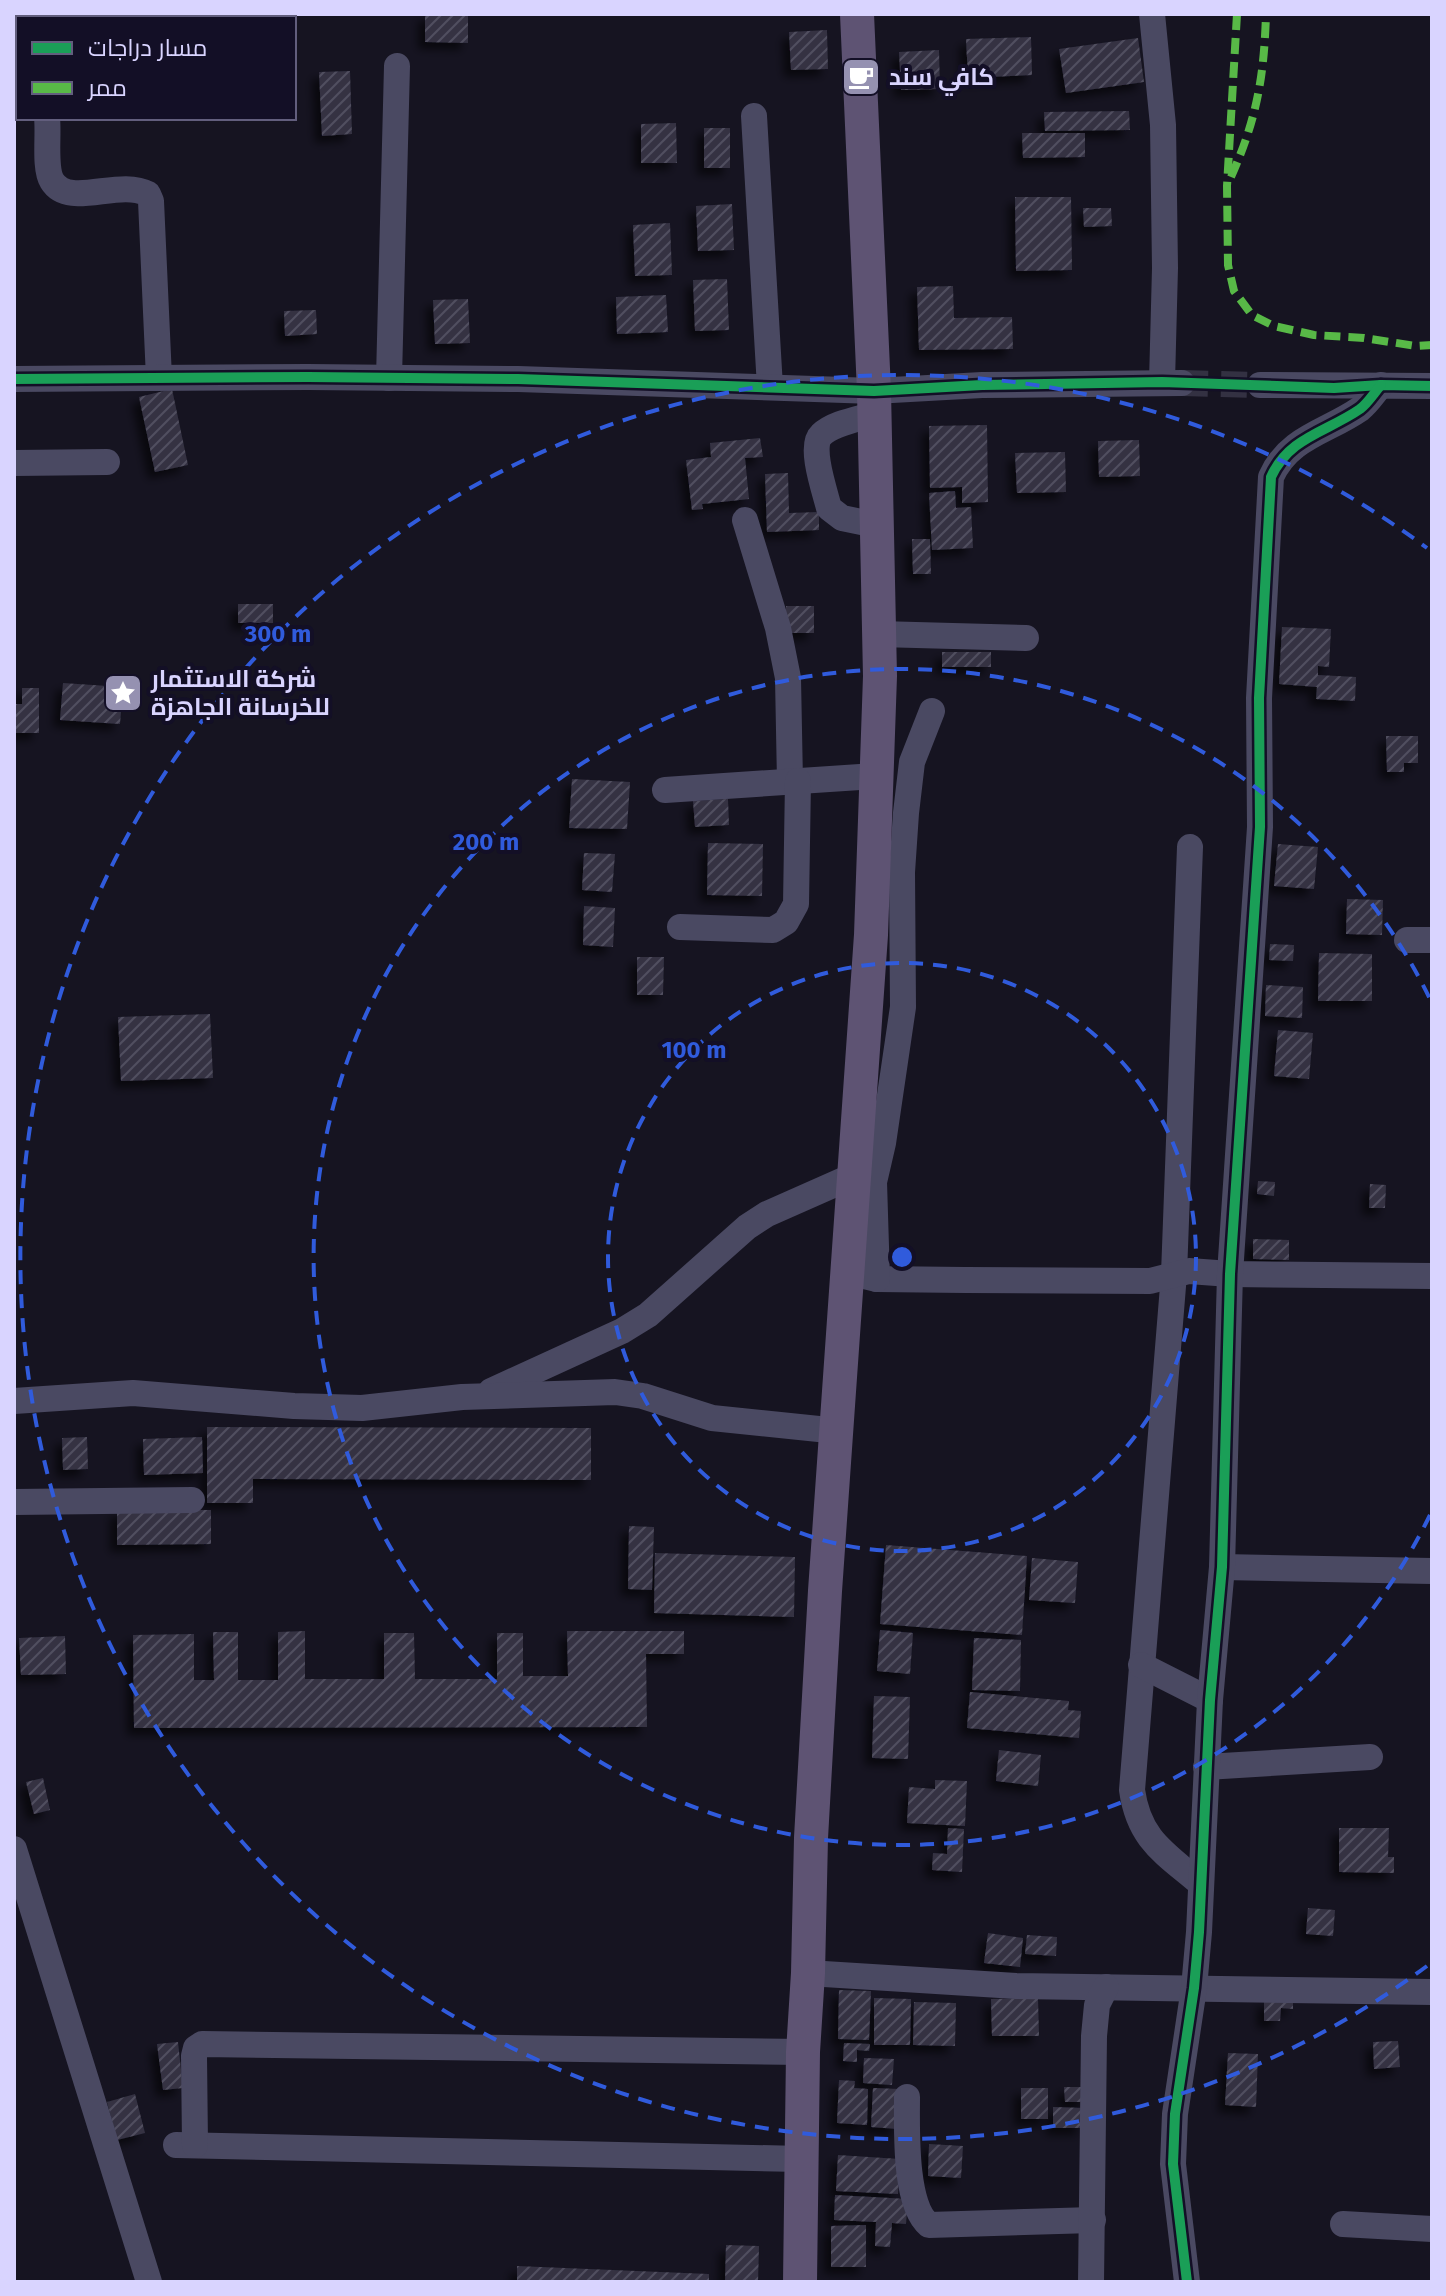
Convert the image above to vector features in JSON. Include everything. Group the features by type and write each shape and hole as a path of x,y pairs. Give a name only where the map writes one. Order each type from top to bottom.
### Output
{"main road":[{"path":"800,2282 803,2052 811,1838 838,1431 862,1276 853,1176 877,814 875,776 880,676 874,403 857,14"}],"street":[{"path":"14,379 518,379 770,387 874,403 982,385 1172,383 1165,268 1163,125 1152,14"},
{"path":"389,378 397,66"},
{"path":"754,116 770,387"},
{"path":"47,120 49,167 52,180 62,191 74,194 129,187 148,194 151,201 159,378"},
{"path":"1260,385 1334,388 1432,386"},
{"path":"1187,2282 1173,2164 1181,2066 1194,1988 1210,1700 1222,1567 1230,1274 1260,827 1259,698 1271,477 1278,461 1294,446 1363,407 1381,385"},
{"path":"874,403 820,435 815,447 829,508 842,518 876,525"},
{"path":"14,463 107,462"},
{"path":"680,927 773,930 786,922 796,904 788,678 778,628 745,520"},
{"path":"879,634 1026,638"},
{"path":"932,711 912,762 902,872 903,1007 862,1276 1150,1281 1189,1271 1432,1276"},
{"path":"665,790 875,776"},
{"path":"1190,847 1174,1274 1149,1550 1132,1790 1135,1814 1155,1844 1201,1884"},
{"path":"480,1396 622,1331 648,1315 747,1227 767,1214 853,1176"},
{"path":"14,1401 133,1393 294,1406 362,1408 480,1396 615,1392 643,1396 712,1418 838,1431"},
{"path":"14,1502 192,1500"},
{"path":"1222,1567 1430,1573"},
{"path":"1141,1665 1210,1700"},
{"path":"1206,1767 1370,1757"},
{"path":"14,1849 149,2282"},
{"path":"808,1973 1016,1986 1432,1992"},
{"path":"1091,2282 1094,2027 1097,2005 1106,1987"},
{"path":"801,2159 186,2145 194,2056 196,2048 202,2044 803,2052"},
{"path":"907,2097 912,2183 918,2212 926,2222 959,2225 1093,2220"},
{"path":"1343,2224 1432,2229"}],"building":[{"path":"425,14 468,14 468,43 425,42"},
{"path":"827,30 828,69 791,70 789,32"},
{"path":"1031,37 1032,75 968,78 966,39"},
{"path":"1138,38 1144,82 1066,93 1059,49"},
{"path":"939,50 940,89 901,90 899,52"},
{"path":"350,71 352,134 322,136 319,72"},
{"path":"1129,111 1130,130 1045,131 1044,112"},
{"path":"676,123 677,163 641,163 641,124"},
{"path":"704,128 730,128 730,168 704,168"},
{"path":"1022,133 1085,133 1085,157 1023,158"},
{"path":"1015,197 1071,197 1072,270 1016,271"},
{"path":"732,204 734,250 698,251 696,206"},
{"path":"1083,208 1111,208 1112,226 1084,227"},
{"path":"670,223 672,275 635,276 633,225"},
{"path":"727,279 729,330 695,331 693,280"},
{"path":"953,286 954,318 1012,317 1013,349 919,350 917,287"},
{"path":"666,295 668,332 617,334 616,297"},
{"path":"468,299 470,343 435,344 433,300"},
{"path":"316,310 317,334 285,336 284,311"},
{"path":"172,389 188,465 155,472 139,397"},
{"path":"987,425 988,502 962,503 962,487 930,488 929,426"},
{"path":"760,438 763,457 745,458 749,499 702,504 703,509 692,510 686,460 711,457 710,443"},
{"path":"1139,440 1140,476 1099,477 1098,441"},
{"path":"1065,452 1066,492 1017,493 1015,453"},
{"path":"788,473 789,513 819,512 819,530 767,532 765,474"},
{"path":"955,491 956,508 971,507 973,548 932,550 929,493"},
{"path":"912,539 930,539 931,574 913,574"},
{"path":"238,604 273,604 273,623 238,623"},
{"path":"786,606 814,606 814,633 786,633"},
{"path":"1282,627 1331,629 1329,667 1318,666 1318,675 1356,677 1355,701 1316,699 1317,687 1279,684"},
{"path":"942,652 991,652 991,667 942,667"},
{"path":"63,683 123,687 120,724 60,720"},
{"path":"22,688 39,688 39,733 14,733 14,704 22,704"},
{"path":"1386,736 1418,736 1418,763 1404,763 1404,772 1387,772"},
{"path":"572,779 630,782 627,829 569,828"},
{"path":"728,799 729,825 695,827 693,801"},
{"path":"708,843 763,844 762,896 707,895"},
{"path":"1278,844 1318,847 1314,889 1274,886"},
{"path":"584,853 615,854 612,892 582,890"},
{"path":"1347,899 1383,900 1382,935 1346,934"},
{"path":"584,906 615,908 613,947 583,945"},
{"path":"1270,944 1294,945 1293,961 1269,960"},
{"path":"1319,953 1372,954 1372,1001 1318,1001"},
{"path":"637,957 664,957 663,995 637,995"},
{"path":"1266,985 1303,987 1302,1018 1265,1016"},
{"path":"210,1014 213,1078 121,1081 118,1017"},
{"path":"1278,1030 1313,1033 1309,1079 1274,1076"},
{"path":"1258,1181 1275,1182 1274,1196 1257,1194"},
{"path":"1370,1184 1386,1185 1385,1208 1369,1208"},
{"path":"1253,1239 1289,1240 1289,1260 1253,1259"},
{"path":"207,1427 591,1428 591,1480 253,1479 253,1503 207,1503"},
{"path":"87,1437 88,1469 63,1470 62,1438"},
{"path":"202,1437 203,1473 144,1475 143,1439"},
{"path":"117,1510 211,1510 211,1544 117,1545"},
{"path":"629,1526 654,1527 652,1590 628,1589"},
{"path":"886,1545 1027,1556 1022,1635 880,1624"},
{"path":"655,1553 795,1557 794,1617 654,1613"},
{"path":"1032,1558 1078,1562 1075,1603 1029,1600"},
{"path":"880,1630 913,1633 910,1674 877,1671"},
{"path":"305,1631 305,1679 384,1679 384,1633 414,1633 415,1679 497,1679 497,1633 523,1633 523,1676 568,1676 567,1631 684,1631 684,1654 646,1654 647,1727 134,1728 133,1635 194,1634 194,1680 214,1680 213,1632 238,1632 238,1680 278,1680 278,1632"},
{"path":"65,1636 66,1674 21,1675 19,1638"},
{"path":"974,1638 1021,1640 1020,1691 972,1690"},
{"path":"970,1692 1069,1701 1068,1710 1081,1711 1079,1738 967,1728"},
{"path":"874,1696 910,1697 908,1759 872,1758"},
{"path":"999,1750 1041,1755 1038,1786 996,1781"},
{"path":"43,1778 50,1810 34,1814 26,1782"},
{"path":"935,1780 967,1781 965,1826 907,1823 909,1787 935,1789"},
{"path":"948,1828 964,1829 962,1872 932,1870 933,1853 947,1854"},
{"path":"1339,1828 1389,1828 1388,1857 1394,1857 1394,1873 1339,1872"},
{"path":"1308,1908 1335,1910 1333,1936 1306,1934"},
{"path":"988,1933 1023,1938 1020,1967 984,1963"},
{"path":"1027,1935 1057,1937 1056,1956 1025,1954"},
{"path":"839,1990 871,1991 869,2040 838,2039"},
{"path":"874,1998 911,1999 910,2045 874,2045"},
{"path":"1038,1998 1039,2036 992,2036 991,1999"},
{"path":"1264,2000 1293,2000 1293,2009 1281,2008 1280,2021 1264,2021"},
{"path":"914,2002 956,2003 955,2046 913,2045"},
{"path":"1398,2041 1400,2067 1374,2069 1373,2042"},
{"path":"178,2042 183,2088 163,2090 157,2044"},
{"path":"844,2043 870,2044 869,2051 857,2050 857,2062 843,2061"},
{"path":"1228,2053 1258,2054 1256,2107 1225,2105"},
{"path":"864,2058 894,2059 892,2085 863,2083"},
{"path":"839,2080 855,2081 854,2088 868,2089 867,2125 837,2123"},
{"path":"1064,2087 1086,2087 1086,2102 1065,2102"},
{"path":"873,2088 900,2089 898,2129 871,2127"},
{"path":"1021,2088 1048,2088 1048,2119 1021,2119"},
{"path":"135,2094 145,2133 117,2140 107,2102"},
{"path":"1053,2107 1083,2108 1083,2128 1053,2128"},
{"path":"929,2144 963,2146 961,2178 928,2176"},
{"path":"838,2155 900,2159 898,2194 836,2191"},
{"path":"835,2195 908,2199 906,2224 892,2223 890,2247 875,2246 876,2222 834,2220"},
{"path":"866,2225 866,2267 831,2267 831,2226"},
{"path":"726,2245 759,2246 758,2282 725,2282"},
{"path":"517,2266 709,2274 709,2282 517,2282"}],"tunnel":[{"path":"1182,383 1260,385"}],"marked path":[{"path":"1237,14 1227,186 1228,265 1234,291 1252,315 1274,326 1314,335 1432,345"},
{"path":"1231,177 1258,97 1266,14"}],"cycle path":[{"path":"14,379 518,379 874,391 982,385 1162,382 1334,388 1432,386"},
{"path":"1187,2282 1173,2164 1175,2114 1199,1932 1210,1700 1222,1567 1230,1274 1260,827 1259,698 1271,477 1298,444 1360,409 1381,385"}],"place":[{"name":"كافي سند","path":"861,77"},
{"name":"شركة الاستثمار للخرسانة الجاهزة","path":"123,693"}]}
